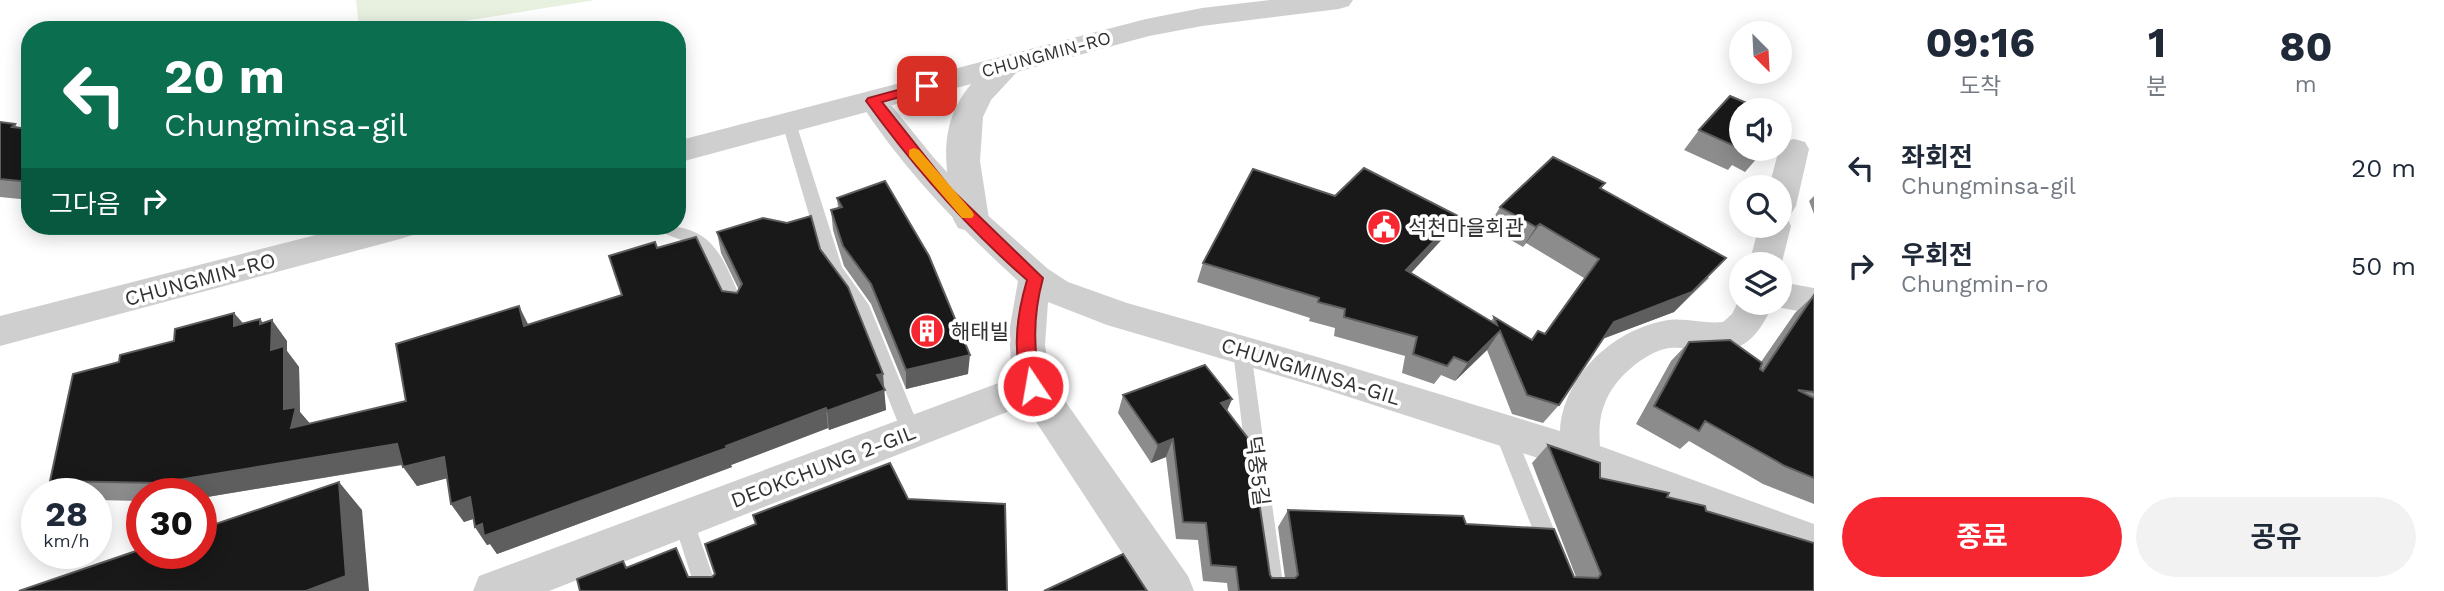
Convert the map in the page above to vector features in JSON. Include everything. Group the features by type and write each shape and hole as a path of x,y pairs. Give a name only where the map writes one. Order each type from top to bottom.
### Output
{"street":[{"name":"CHUNGMIN-RO","path":"686,150 1157,26 1258,9 1339,0"},
{"path":"971,219 963,144 967,114 976,98 1008,63"},
{"name":"CHUNGMINSA-GIL","path":"873,101 923,165 971,219 1036,278 1056,291 1087,304 1581,456 1814,544"},
{"path":"1788,175 1794,149"},
{"name":"CHUNGMIN-RO","path":"0,331 366,235"},
{"path":"1036,278 1028,305 1026,334 1027,361 1033,386 1172,591"},
{"path":"1792,297 1814,301"},
{"path":"1581,456 1582,409 1600,379 1626,351 1653,338 1670,334 1702,337 1732,335 1742,328 1749,315"},
{"name":"DEOKCHUNG 2-GIL","path":"506,589 1033,386"}],"lane":[{"path":"789,123 828,254 834,269 860,305 911,432"},
{"path":"686,235 701,240 712,253 735,306"},
{"name":"덕충5길","path":"1242,351 1273,591"},
{"path":"1504,431 1568,591"},
{"path":"683,519 708,591"}],"green space":[{"path":"356,0 595,0 464,21 358,21"}],"building":[{"path":"1730,96 1735,98 1729,98 1729,144 1699,130"},
{"path":"0,122 15,124 12,127 21,128 21,181 0,179"},
{"path":"1553,157 1605,183 1600,188 1726,258 1692,292 1614,322 1559,405 1527,395 1500,331 1468,363 1454,357 1447,366 1413,354 1417,337 1344,317 1345,309 1318,302 1319,298 1203,263 1253,169 1335,196 1364,168 1458,216 1406,270 1497,325 1494,317 1532,340 1538,331 1545,334 1599,259 1540,224 1536,227 1500,207"},
{"path":"885,181 929,256 970,355 906,370 871,284 843,246 831,210 842,207 837,198"},
{"path":"811,216 820,249 848,287 883,374 877,375 885,390 827,411 826,408 726,446 727,448 484,536 482,524 475,527 470,497 451,504 444,457 403,467 397,444 190,478 126,478 126,482 112,482 112,478 51,478 73,374 119,362 120,355 174,341 175,329 234,313 234,326 260,319 260,324 272,320 271,350 284,346 284,409 296,407 291,428 406,401 396,344 519,306 524,326 622,295 609,256 655,242 657,248 696,237 722,291 737,293 742,284 717,232 763,218 787,223"},
{"path":"1814,295 1814,392 1798,390 1814,398 1814,478 1785,466 1705,421 1699,431 1654,406 1689,342 1730,340 1762,363 1760,369 1763,371"},
{"path":"1205,365 1232,399 1221,403 1250,441 1272,578 1295,578 1298,575 1288,510 1463,516 1466,524 1554,529 1574,577 1598,578 1601,574 1548,445 1600,463 1600,478 1669,493 1667,497 1705,506 1706,511 1814,543 1814,591 1239,591 1236,567 1211,565 1206,523 1183,522 1173,439 1158,445 1123,395"},
{"path":"890,463 908,499 1005,504 1007,591 580,591 577,579 623,561 626,568 676,548 688,577 712,577 715,574 705,544 756,524 753,515"},
{"path":"339,482 346,576 306,591 19,591 83,569 112,569 112,559 126,554 126,569 217,569 217,524"},
{"path":"1123,554 1147,591 1044,591"}],"slow traffic":[{"path":"914,153 967,215"}],"place":[{"name":"석천마을회관","path":"1384,227"},
{"name":"해태빌","path":"927,331"}],"route":[{"path":"927,86 873,101 946,192 1001,248 1036,278 1028,305 1026,334 1027,361 1033,386"}]}
